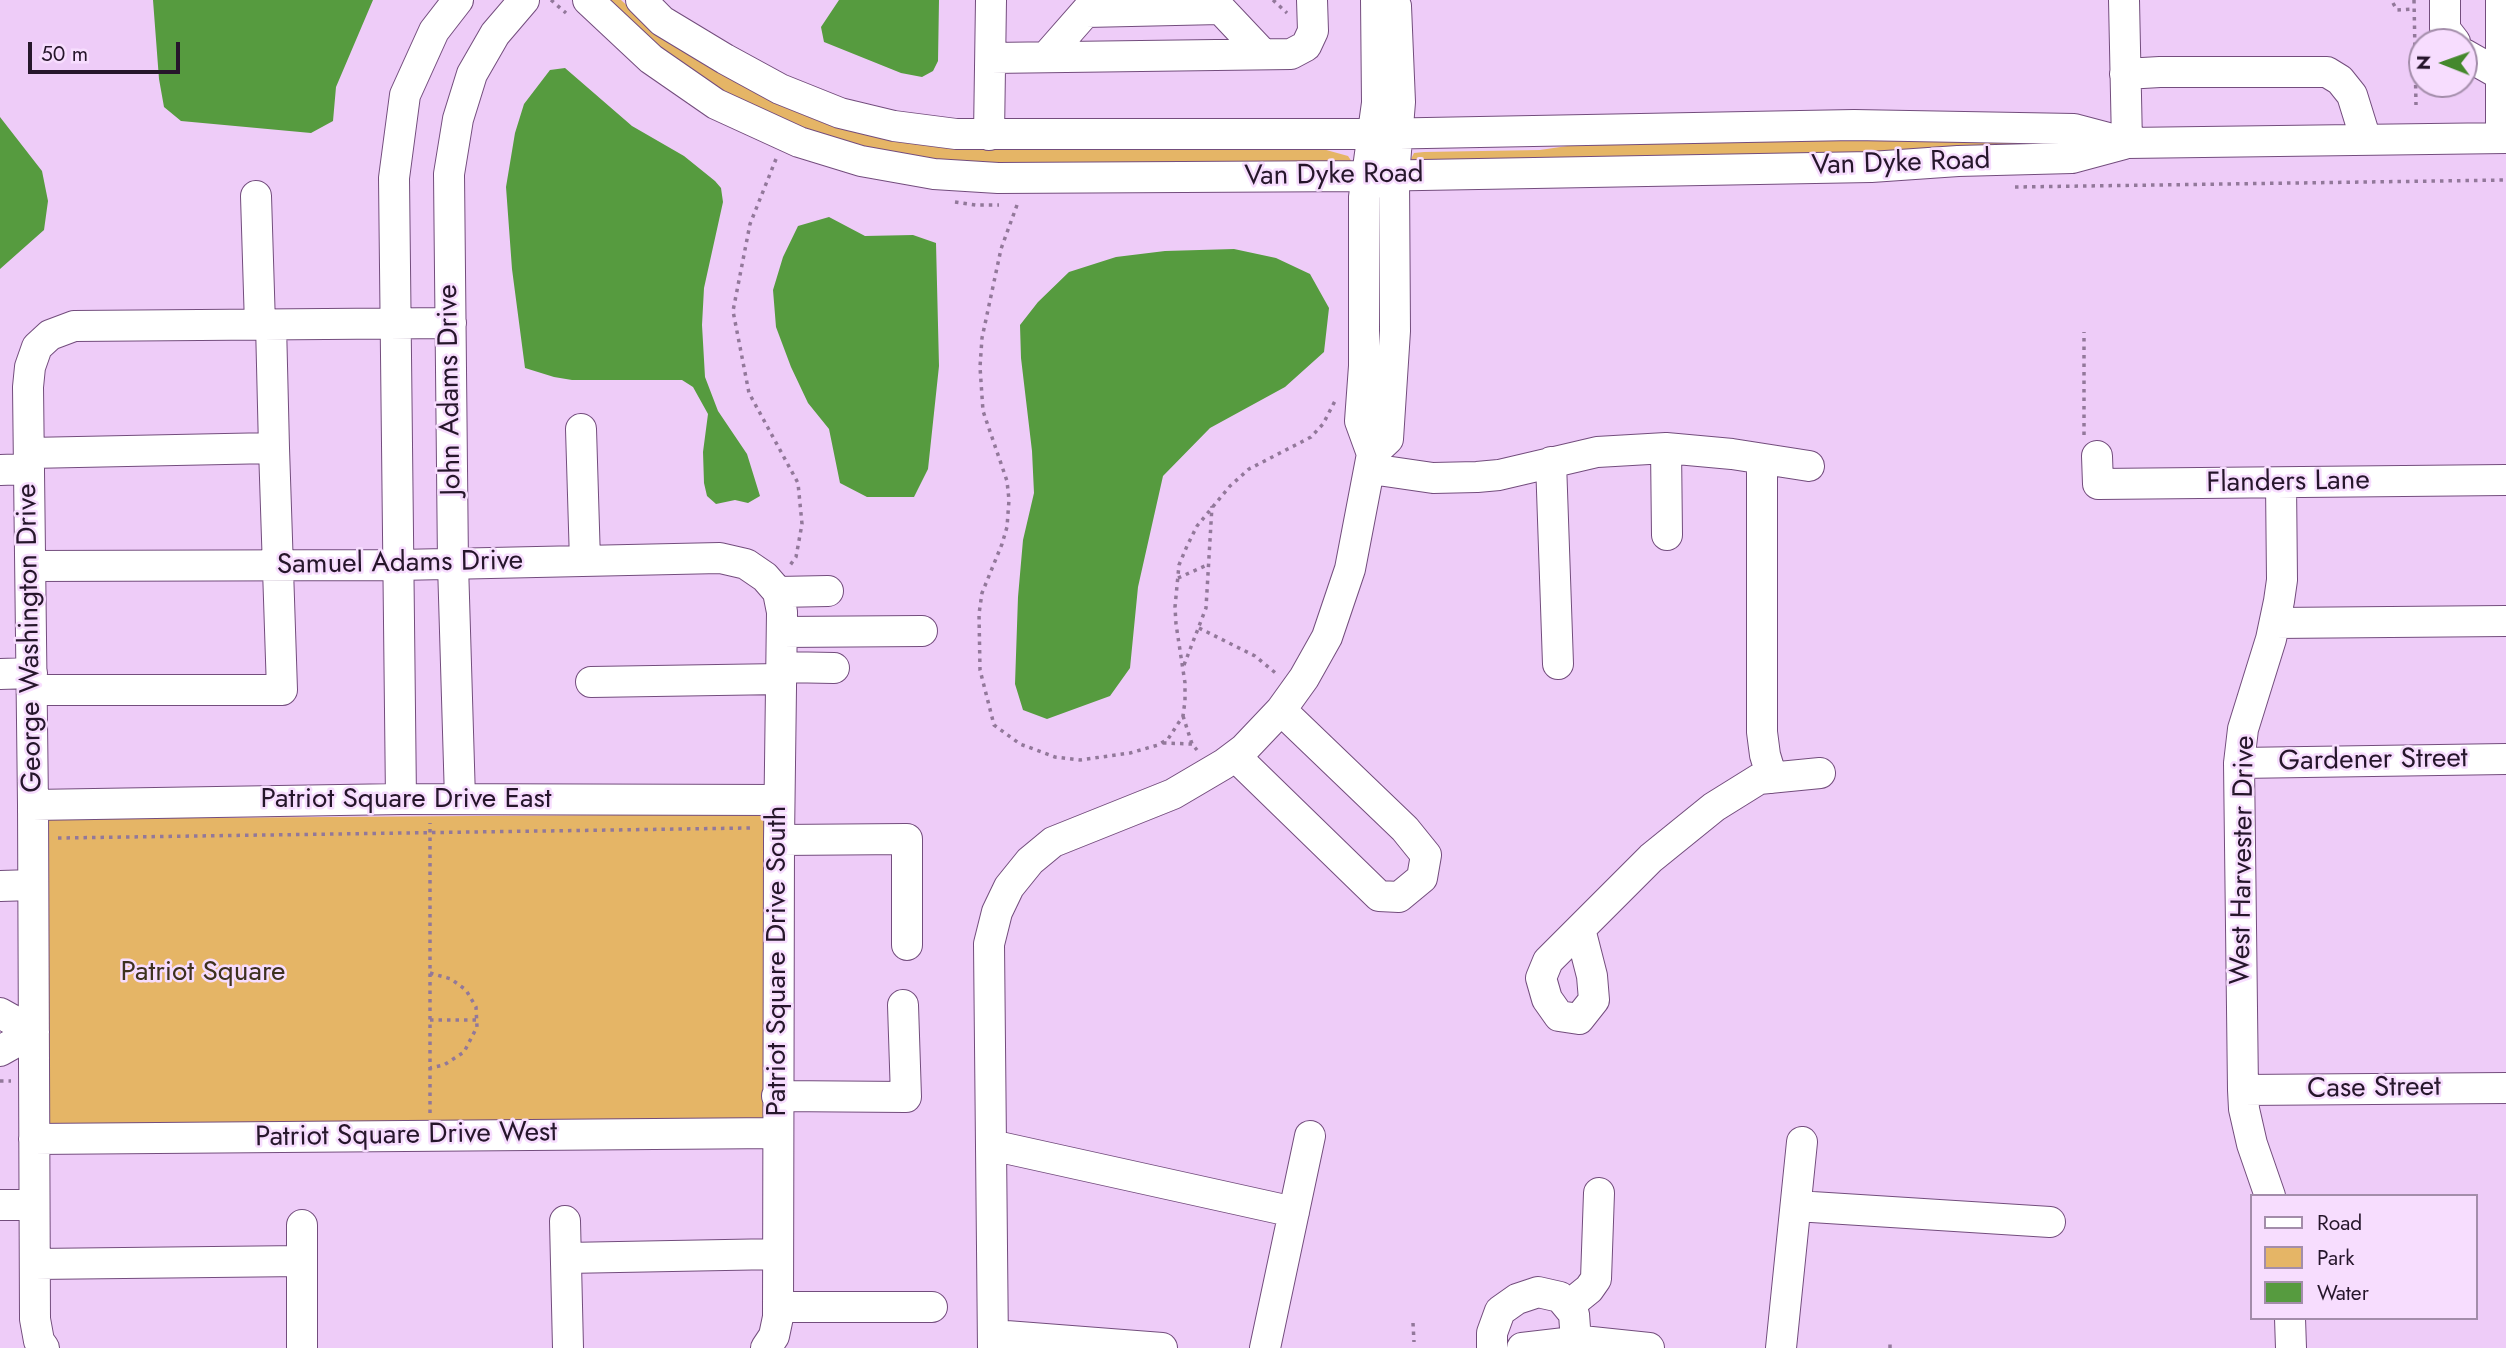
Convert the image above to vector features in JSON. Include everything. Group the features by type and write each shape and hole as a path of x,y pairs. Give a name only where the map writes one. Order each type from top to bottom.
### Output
{"street":[{"name":"John Adams Drive","path":"415,799 399,565 394,178 405,94 434,31 458,0"},
{"name":"John Adams Drive","path":"460,799 453,564 449,174 458,119 472,74 495,34 524,0"},
{"name":"Van Dyke Road","path":"588,0 651,59 716,104 799,142 861,161 934,174 998,178 1380,176 1871,167 1958,161 2072,158 2127,143 2504,138"},
{"name":"Van Dyke Road","path":"641,0 662,20 780,89 841,113 894,125 956,134 1385,134 1867,125 2074,129 2127,143"},
{"path":"989,135 991,0"},
{"path":"1376,0 1377,103 1385,134"},
{"path":"1162,1348 993,1342 989,944 997,912 1009,887 1030,861 1053,842 1173,794 1235,756 1281,710 1304,678 1327,637 1350,569 1372,462 1388,439 1395,331 1380,176 1385,134 1399,102 1396,6 1393,0"},
{"path":"2124,0 2127,143"},
{"path":"2445,0 2445,28"},
{"path":"2501,0 2504,138"},
{"path":"1046,57 1091,6 1216,4 1264,54"},
{"path":"990,58 1291,54 1306,46 1313,31 1303,10"},
{"path":"2478,62 2501,75"},
{"path":"2125,74 2327,72 2340,80 2352,95 2366,140"},
{"path":"0,674 32,682 282,690 274,449 256,196"},
{"name":"George Washington Drive","path":"44,1348 39,1341 35,1319 31,566 19,464 30,367 37,347 50,335 74,326 451,323"},
{"path":"580,429 585,561"},
{"path":"1372,462 1421,477 1477,477 1499,475 1597,452 1666,448 1732,453 1809,466"},
{"path":"1666,448 1667,535"},
{"path":"19,464 274,449"},
{"name":"Flanders Lane","path":"2091,449 2098,484 2506,481"},
{"path":"1762,460 1762,732 1772,778"},
{"path":"1551,462 1558,664"},
{"name":"West Harvester Drive","path":"2269,1194 2252,1144 2244,1109 2239,763 2243,729 2275,623 2282,580 2281,484"},
{"name":"Samuel Adams Drive","path":"31,566 399,565 720,558 746,564 777,580"},
{"path":"777,580 828,591"},
{"name":"Patriot Square Drive South","path":"766,1348 774,1336 779,1307 779,800 782,612 777,580"},
{"path":"2275,623 2506,621"},
{"path":"782,632 922,631"},
{"path":"591,682 834,668"},
{"path":"1235,756 1379,896 1399,897 1422,878 1426,855 1405,829 1281,710"},
{"name":"Gardener Street","path":"2239,763 2506,760"},
{"path":"1580,929 1651,858 1714,807 1759,779 1820,774"},
{"name":"Patriot Square Drive East","path":"33,805 415,799 779,800"},
{"path":"779,840 907,839 907,945"},
{"path":"0,886 33,885"},
{"path":"778,1096 905,1097 903,1005"},
{"path":"0,1013 34,1032"},
{"path":"0,1051 34,1032"},
{"name":"Case Street","path":"2243,1090 2506,1088"},
{"name":"Patriot Square Drive West","path":"34,1139 778,1133"},
{"path":"1265,1348 1310,1136"},
{"path":"1782,1348 1802,1142"},
{"path":"991,1145 1294,1212"},
{"path":"1568,1306 1589,1289 1596,1279 1599,1193"},
{"path":"0,1205 34,1205"},
{"path":"1796,1206 2050,1222"},
{"path":"565,1221 568,1348"},
{"path":"302,1225 302,1348"},
{"path":"566,1258 778,1254"},
{"path":"35,1264 302,1261"},
{"path":"1492,1348 1492,1333 1500,1311 1517,1299 1538,1292 1560,1297 1568,1306 1574,1314 1576,1342"},
{"path":"779,1307 932,1307"},
{"path":"2290,1320 2291,1348"},
{"path":"1522,1348 1576,1342 1649,1348"}],"path":[{"path":"1273,0 1303,10"},
{"path":"2414,0 2416,106"},
{"path":"2393,3 2397,9 2414,9"},
{"path":"776,157 750,224 733,311 749,393 798,483 802,524 796,557 777,580"},
{"path":"1017,205 1001,249 982,338 983,411 1007,481 1009,500 1005,536 982,593 978,614 980,670 994,725 1020,744 1055,757 1080,760 1130,753 1163,743 1192,744 1183,716"},
{"path":"2084,332 2091,449"},
{"path":"1163,743 1176,729 1183,716 1185,701 1176,624 1178,578 1187,547 1212,506 1249,469 1311,437 1323,424 1337,396"},
{"path":"1183,666 1206,608 1212,506"},
{"path":"1178,578 1207,565"},
{"path":"1199,628 1255,656 1283,680"},
{"path":"415,799 430,832 430,1136"},
{"path":"52,838 750,828"},
{"path":"430,973 451,978 466,990 476,1007 477,1020 477,1027 464,1052 444,1065 430,1068"},
{"path":"430,1020 477,1020"},
{"path":"0,1081 13,1081"},
{"path":"1413,1323 1413,1342"},
{"path":"1890,1340 1890,1348"}],"green space":[{"path":"599,0 621,0 659,35 708,67 810,110 1319,148 1348,156 1354,165 1012,170 833,146 705,86"},
{"path":"1622,138 2084,140 1982,147 1871,161 1411,159 1414,153 1424,152 1540,150"},
{"name":"Patriot Square","path":"764,814 763,1122 42,1130 40,819"}],"water":[{"path":"153,0 373,0 336,87 333,121 311,133 181,121 164,107 159,79"},
{"path":"839,0 939,0 938,61 933,71 922,77 901,73 824,42 821,27"},
{"path":"565,68 632,126 684,156 721,188 723,202 704,288 702,325 705,377 718,411 747,454 760,496 748,503 735,500 716,504 707,496 703,452 708,414 693,387 682,380 572,380 525,368 512,269 506,187 515,133 524,104 550,70"},
{"path":"0,117 42,171 48,201 44,230 0,269"},
{"path":"829,217 865,236 913,235 936,243 939,366 928,469 914,497 867,497 840,483 829,429 808,403 776,327 773,290 783,257 798,226"},
{"path":"1234,249 1276,258 1310,274 1329,308 1324,352 1285,387 1210,428 1163,476 1138,587 1130,668 1110,696 1047,719 1023,710 1015,684 1018,597 1023,540 1034,493 1020,325 1038,302 1069,272 1116,257 1165,251"}]}
